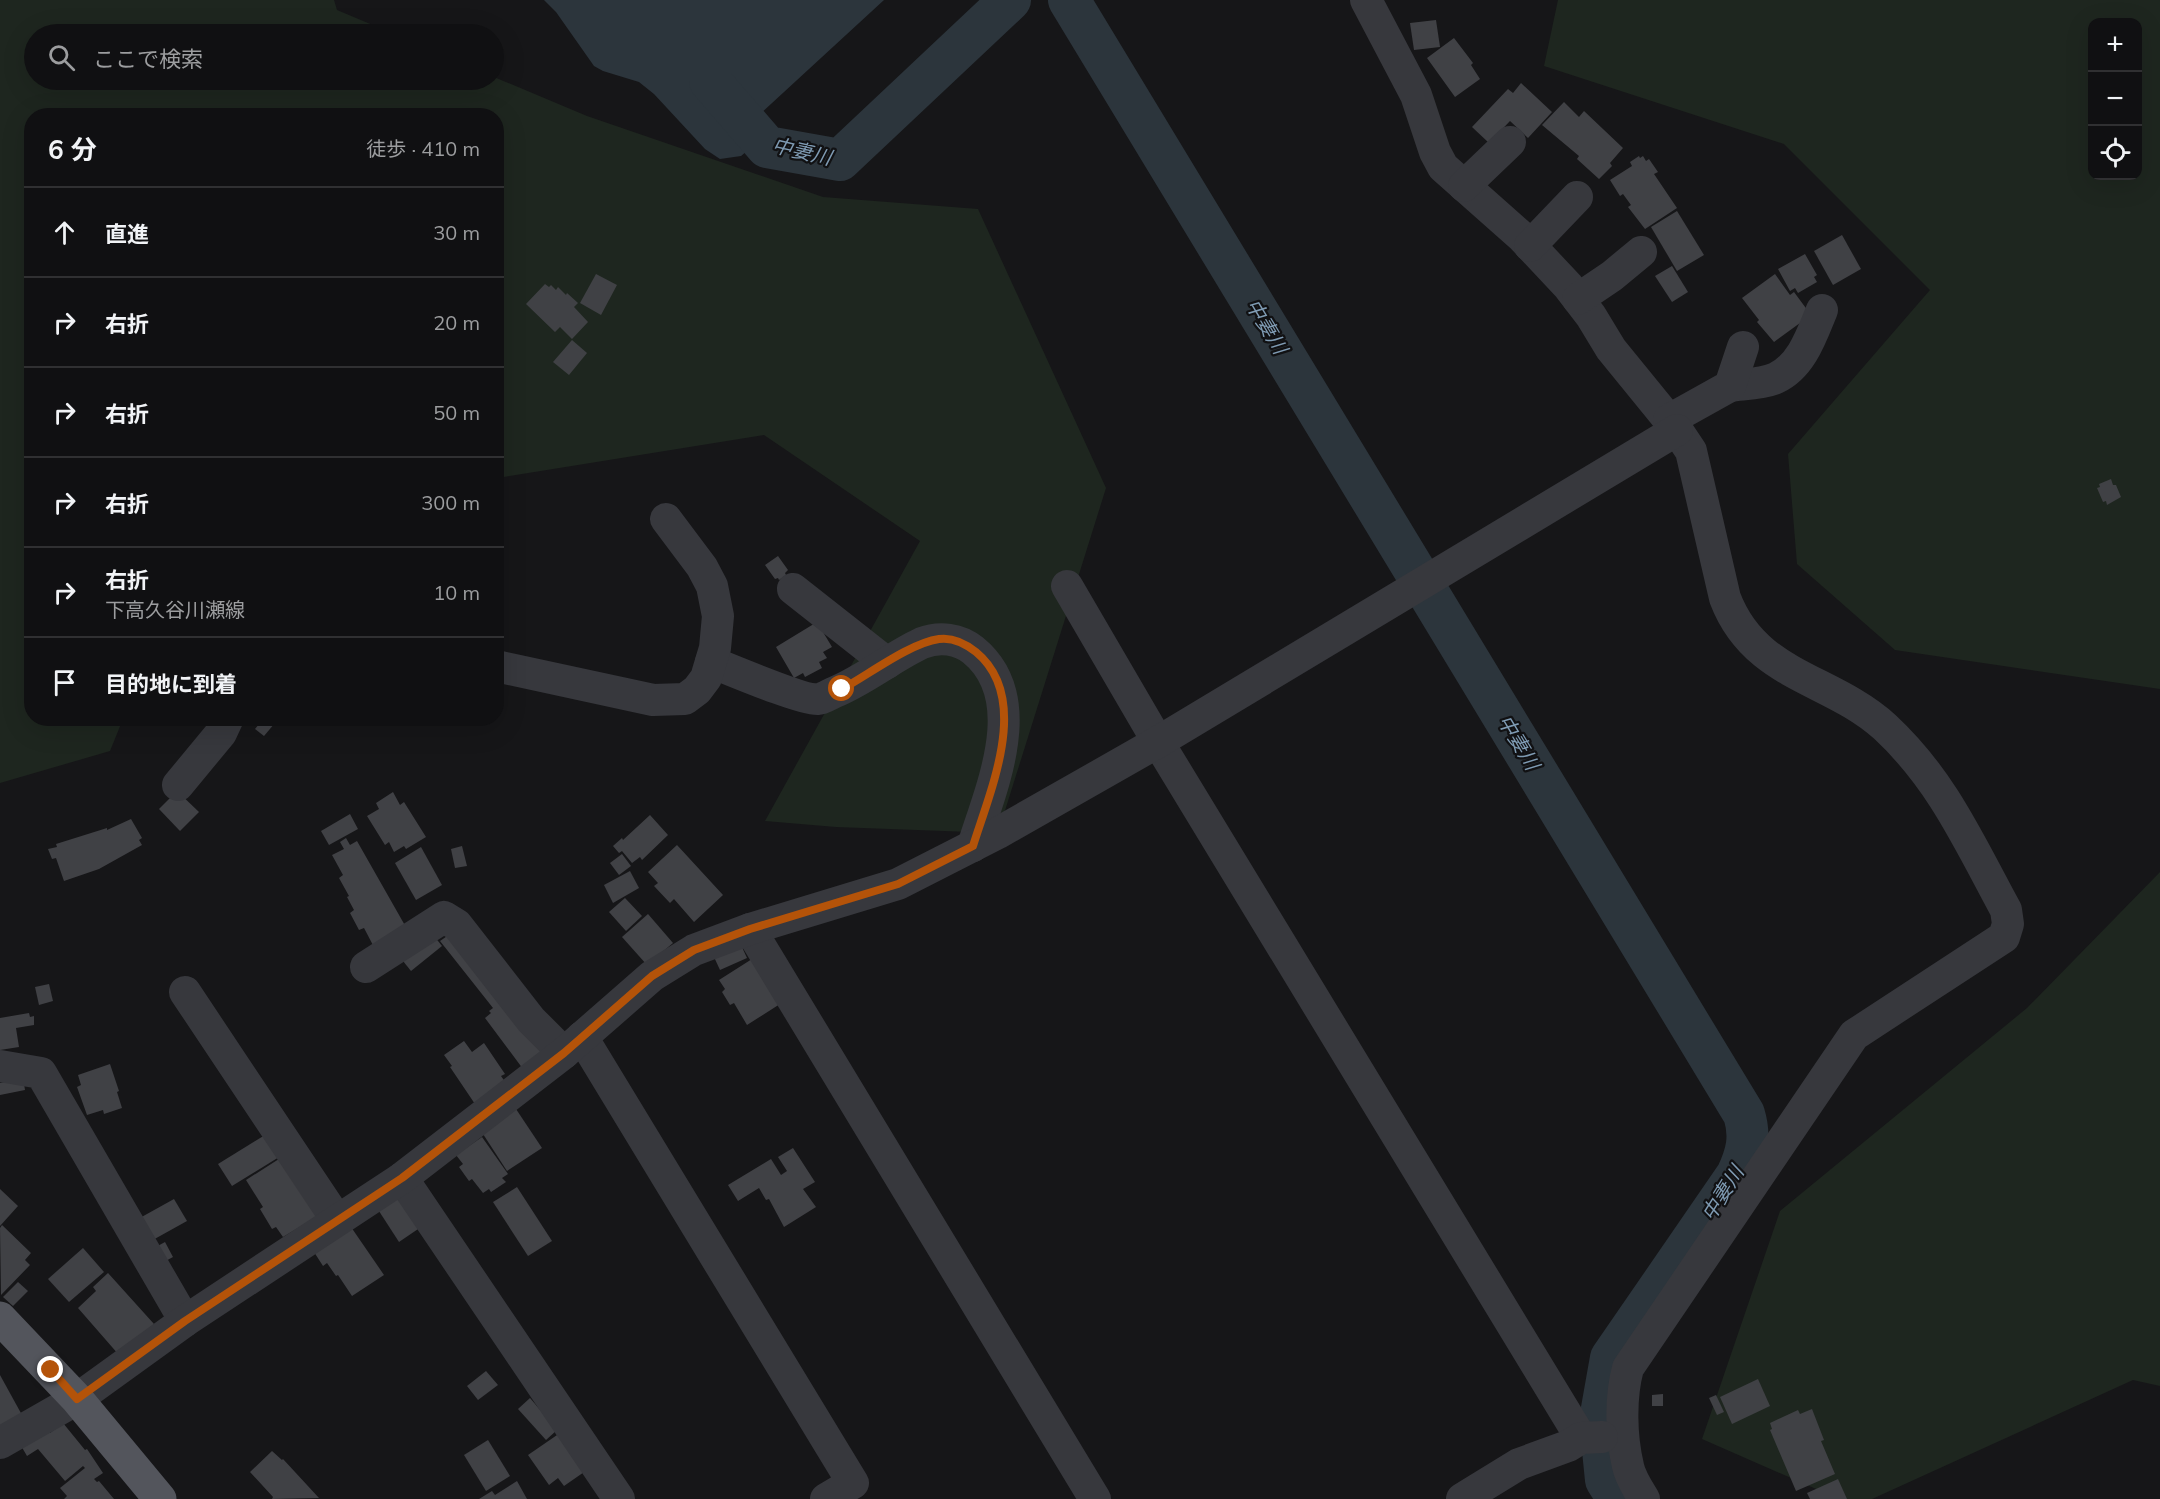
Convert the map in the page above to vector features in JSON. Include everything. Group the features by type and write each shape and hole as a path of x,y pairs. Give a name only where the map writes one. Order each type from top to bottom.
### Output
{"main road":[{"path":"0,1318 77,1399 160,1499"}],"street":[{"path":"1366,0 1416,96 1435,152 1443,167 1530,246 1578,299 1611,349 1673,425 1691,452 1725,598 1733,618 1747,637 1768,657 1863,709 1908,750 1932,778 1946,799 2006,910 2008,924 2004,937 1854,1035 1628,1368 1604,1436"},
{"path":"1464,186 1510,142"},
{"path":"1530,246 1577,197"},
{"path":"1578,299 1612,276 1641,252"},
{"path":"0,1443 77,1399 185,1321 402,1178 573,1045 652,976 694,950 750,929 898,884 973,846 1158,742 1423,583 1673,425 1730,386 1775,379 1789,369 1807,346 1822,310"},
{"path":"1730,386 1743,347"},
{"path":"504,668 653,700 684,699 697,690 706,678 715,648 718,616 712,586 702,567 666,519"},
{"path":"1067,586 1158,742 1604,1436 1628,1467 1644,1499"},
{"path":"793,590 887,663"},
{"path":"711,662 818,700 842,689 924,642 942,639 964,642 990,667 1000,691 1005,725 1000,761 973,846"},
{"path":"178,785 224,726"},
{"path":"366,967 444,917 457,925 531,1020 573,1045 853,1483 826,1499"},
{"path":"750,929 1095,1499"},
{"path":"185,992 337,1220"},
{"path":"0,1066 41,1073 185,1321"},
{"path":"402,1178 619,1499"},
{"path":"1462,1499 1519,1464 1604,1436"}],"shaded area":[{"path":"0,0 334,0 337,10 370,24 24,24 24,90 504,90 504,81 587,116 823,197 978,209 1106,488 998,833 836,827 765,821 920,541 764,435 504,477 504,108 24,108 24,726 120,726 110,751 0,783"},
{"path":"544,0 884,0 758,116 753,146 741,156 720,159 705,149 654,94 639,82 594,66 556,12"},
{"path":"1558,0 2160,0 2160,689 1895,650 1797,564 1788,454 1930,290 1784,144 1544,66"},
{"path":"2160,872 2160,1386 2133,1380 1872,1499 1839,1499 1702,1439 1780,1211 2027,1008"}],"building":[{"path":"1436,20 1440,47 1414,50 1410,23"},
{"path":"1454,38 1473,63 1471,65 1480,79 1455,97 1427,58"},
{"path":"1521,83 1552,112 1528,138 1510,121 1489,143 1472,127 1508,89 1513,93"},
{"path":"1564,102 1579,117 1584,111 1623,148 1610,163 1612,166 1599,179 1577,159 1579,156 1542,125"},
{"path":"1639,156 1640,158 1643,156 1646,161 1649,159 1658,172 1654,174 1677,208 1645,229 1628,207 1631,205 1623,194 1620,196 1610,180 1632,166 1630,162"},
{"path":"1677,211 1704,255 1677,271 1651,227"},
{"path":"1842,235 1861,269 1833,285 1814,251"},
{"path":"1805,254 1817,275 1814,277 1817,282 1798,293 1795,288 1790,291 1778,269"},
{"path":"1672,266 1688,292 1672,302 1655,276"},
{"path":"596,274 617,285 601,315 580,303"},
{"path":"1775,274 1790,295 1794,292 1811,315 1774,342 1757,322 1759,320 1742,298"},
{"path":"545,284 549,287 551,285 556,290 558,287 566,295 567,293 578,303 574,307 588,322 572,339 560,327 555,332 526,304"},
{"path":"572,340 587,353 569,375 553,362"},
{"path":"2111,479 2121,497 2107,505 2106,501 2103,502 2097,488 2100,487 2099,484"},
{"path":"778,556 788,570 786,575 779,580 775,579 765,565"},
{"path":"817,622 832,647 823,652 827,658 819,662 822,668 805,677 803,673 794,678 776,647"},
{"path":"257,726 272,726 264,736 255,729"},
{"path":"177,791 199,812 180,831 159,809"},
{"path":"393,792 400,805 404,802 426,837 406,849 404,846 394,852 389,842 385,845 367,816 379,809 376,803"},
{"path":"350,814 358,829 329,845 321,831"},
{"path":"650,815 668,835 642,860 640,857 632,863 622,851 619,853 613,846 622,838 623,840"},
{"path":"131,819 142,838 139,840 142,845 99,869 64,881 56,858 52,859 48,849 57,847 56,844 107,828 107,830"},
{"path":"346,838 350,845 357,841 407,929 375,949 364,928 359,930 350,913 354,910 339,878 343,875 332,855 344,849 340,842"},
{"path":"677,845 723,895 694,922 674,899 670,903 654,886 658,883 648,872"},
{"path":"462,846 467,866 455,868 451,849"},
{"path":"421,847 442,885 416,900 395,863"},
{"path":"622,854 631,866 619,875 610,863"},
{"path":"630,871 639,888 613,903 604,885"},
{"path":"625,898 642,916 626,931 609,912"},
{"path":"648,914 673,943 647,965 622,937"},
{"path":"453,932 548,1056 526,1073 485,1018 493,1008 440,941"},
{"path":"434,936 442,946 411,971 403,961"},
{"path":"741,945 747,958 720,970 714,957"},
{"path":"752,959 780,1004 747,1025 734,1003 730,1005 722,992 725,989 719,980"},
{"path":"49,984 53,1001 39,1005 35,987"},
{"path":"29,1013 30,1017 34,1016 34,1025 16,1028 19,1047 0,1050 0,1018"},
{"path":"464,1041 472,1052 484,1043 505,1074 501,1076 508,1086 477,1107 444,1055"},
{"path":"110,1064 122,1108 104,1114 103,1110 87,1115 77,1087 81,1085 78,1075"},
{"path":"23,1078 25,1090 0,1095 0,1083"},
{"path":"516,1109 542,1148 507,1171 483,1134"},
{"path":"270,1132 284,1154 232,1186 218,1164"},
{"path":"482,1137 508,1174 502,1178 506,1182 491,1192 489,1189 483,1193 472,1179 469,1181 459,1167 463,1164 456,1155"},
{"path":"793,1148 815,1182 803,1189 816,1207 784,1227 769,1199 766,1200 759,1188 738,1201 728,1185 771,1159 781,1175 787,1171 778,1157"},
{"path":"282,1157 318,1216 283,1237 276,1227 272,1229 260,1209 263,1207 246,1180"},
{"path":"517,1187 552,1241 528,1256 493,1202"},
{"path":"0,1189 18,1206 0,1226"},
{"path":"399,1194 421,1227 399,1242 377,1208"},
{"path":"174,1199 187,1221 151,1241 138,1219"},
{"path":"2,1225 31,1253 25,1260 30,1265 1,1295 0,1228"},
{"path":"351,1227 384,1275 352,1296 338,1275 336,1276 327,1263 323,1266 314,1252"},
{"path":"165,1242 173,1257 162,1263 154,1248"},
{"path":"83,1248 104,1272 69,1302 48,1279"},
{"path":"108,1273 154,1324 119,1355 78,1308 96,1291 93,1287"},
{"path":"18,1282 28,1291 13,1306 3,1297"},
{"path":"486,1371 498,1385 478,1400 467,1386"},
{"path":"0,1375 22,1415 0,1428"},
{"path":"1758,1379 1770,1406 1732,1424 1720,1397"},
{"path":"1663,1394 1663,1406 1652,1406 1652,1395"},
{"path":"1716,1395 1724,1412 1717,1415 1709,1398"},
{"path":"530,1398 557,1430 546,1440 518,1409"},
{"path":"1812,1409 1824,1440 1821,1441 1835,1474 1796,1491 1770,1430 1772,1429 1770,1423 1798,1410 1800,1414"},
{"path":"63,1423 85,1450 87,1449 103,1473 94,1479 99,1481 114,1499 64,1499 67,1496 60,1488 85,1468 83,1466 65,1481 38,1449 27,1456 20,1444 45,1426 50,1433"},
{"path":"560,1433 587,1470 564,1486 558,1478 549,1485 528,1455"},
{"path":"488,1440 510,1476 486,1491 464,1455"},
{"path":"272,1451 283,1459 319,1498 272,1499 273,1497 250,1472"},
{"path":"1838,1479 1847,1499 1810,1499 1807,1493"},
{"path":"517,1481 527,1499 479,1499 492,1491 495,1495"}],"waterway":[{"name":"中妻川","path":"710,0 710,81 767,147 840,160 1010,0"},
{"name":"中妻川","path":"1069,0 1744,1114 1747,1145 1737,1175 1611,1358 1600,1420 1606,1480 1618,1499"}],"route":[{"path":"51,1370 77,1399 185,1321 402,1178 564,1053 652,976 694,950 750,929 898,884 973,846 1000,761 1005,725 1000,691 990,667 964,642 942,639 924,642 842,689"}]}
